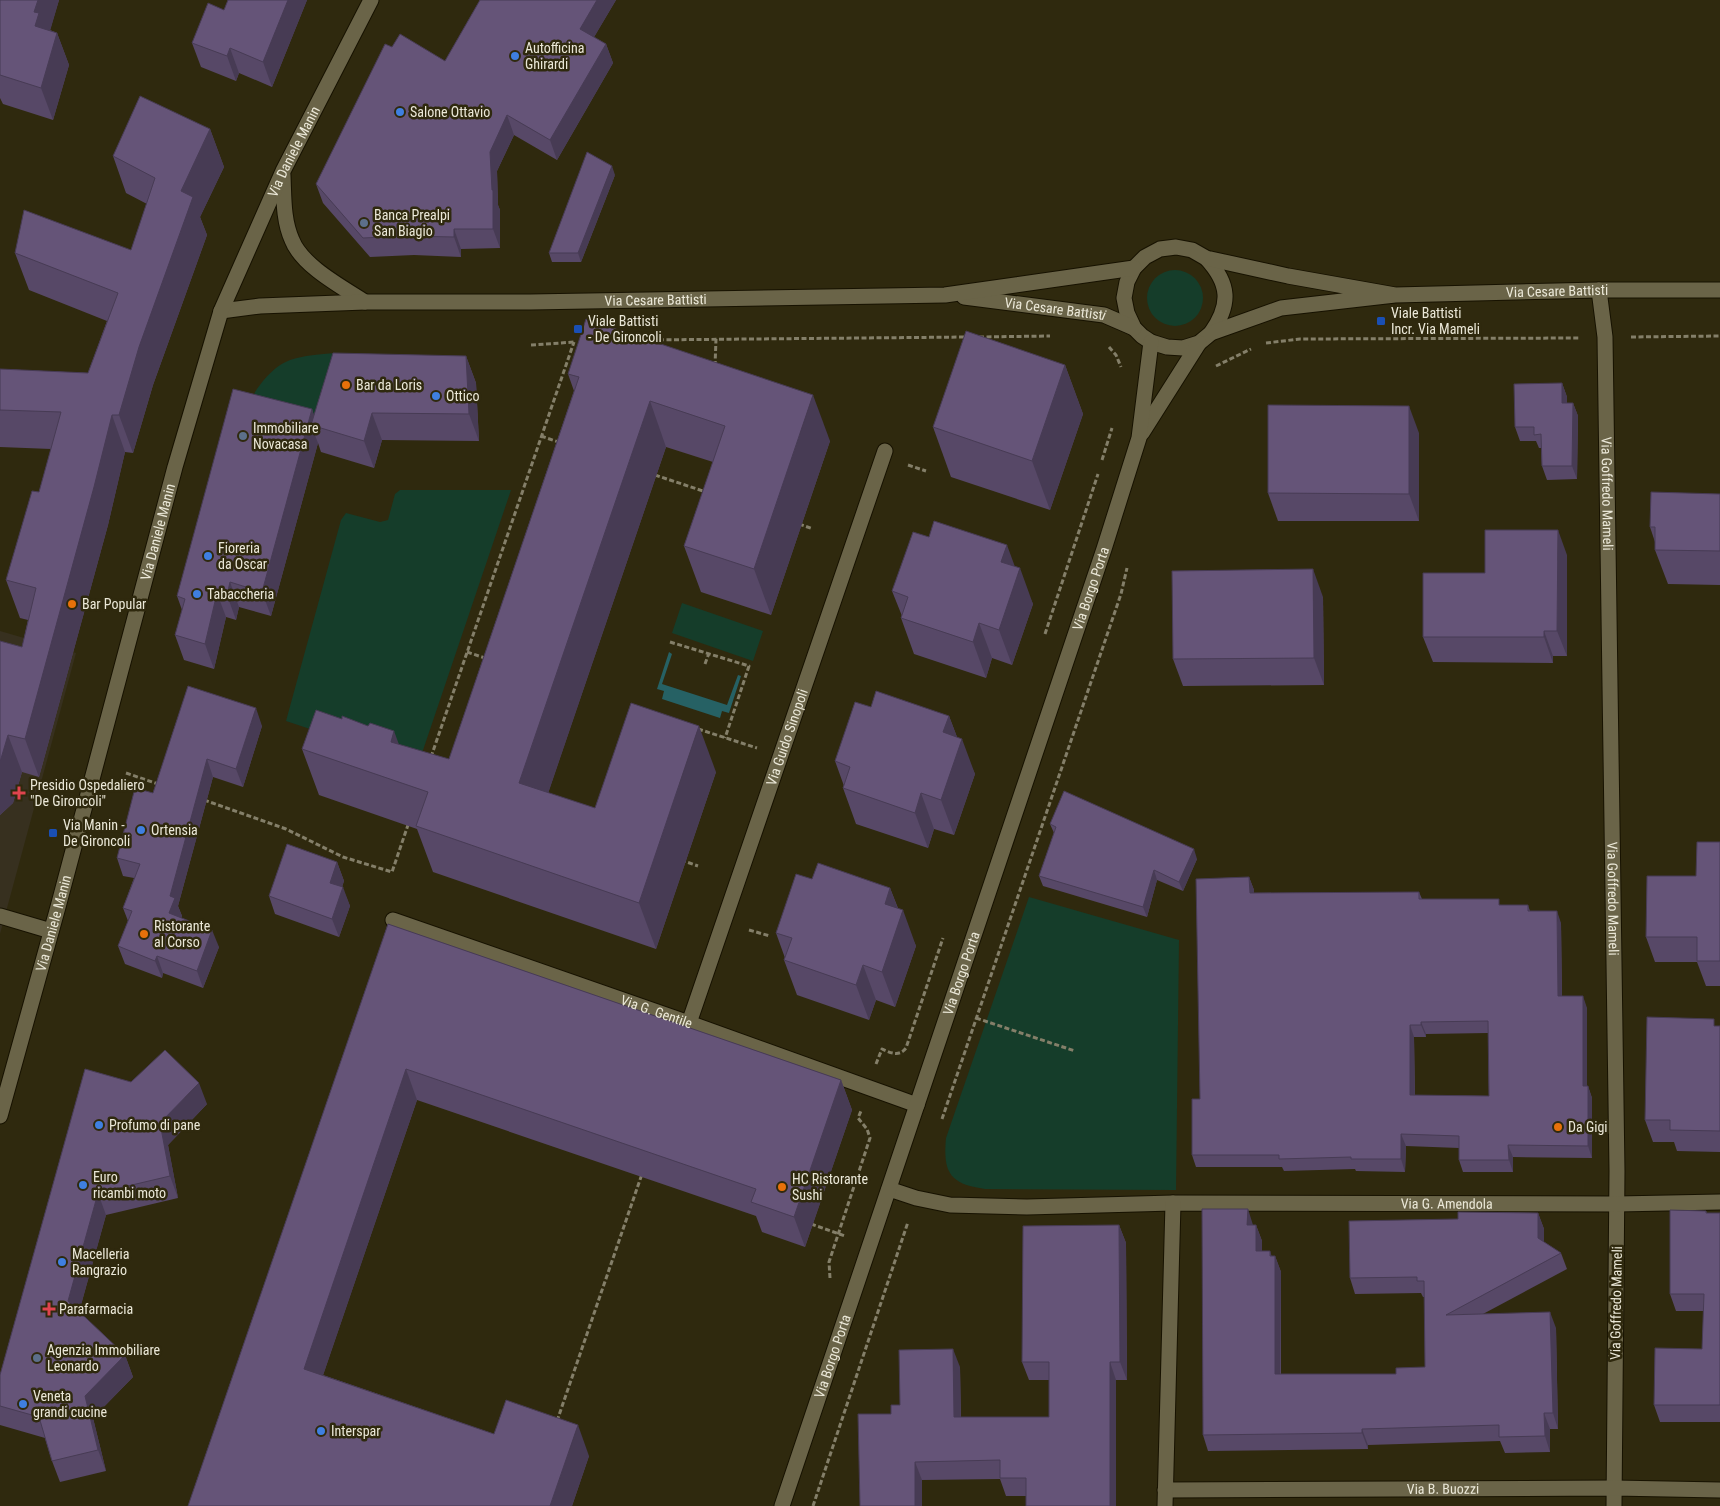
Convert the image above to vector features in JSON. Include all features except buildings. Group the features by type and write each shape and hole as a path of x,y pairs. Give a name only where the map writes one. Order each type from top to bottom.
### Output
{"street":[{"name":"Via Daniele Manin","path":"0,1116 175,467 221,310 283,171 371,0"},
{"path":"283,171 285,213 292,242 312,267 365,302"},
{"name":"Via Cesare Battisti","path":"945,295 1104,315 1134,328 1151,342 1167,347 1183,348 1199,342 1211,333 1221,320 1226,303 1224,286 1218,270 1206,258 1192,250 1176,247 1160,249 1145,257 1134,268 1127,282 1124,298 1127,313 1134,328"},
{"name":"Via Cesare Battisti","path":"1206,258 1395,296"},
{"name":"Via Cesare Battisti","path":"221,310 260,306 365,302 530,302 945,295 1134,268"},
{"name":"Via Cesare Battisti","path":"1211,333 1281,308 1395,296 1599,290 1720,290"},
{"name":"Via Goffredo Mameli","path":"1599,290 1605,337 1617,1204 1614,1506"},
{"name":"Via Borgo Porta","path":"782,1506 1104,549 1139,438 1151,342"},
{"name":"Via Borgo Porta","path":"1139,438 1199,342"},
{"name":"Via Guido Sinopoli","path":"690,1023 885,451"},
{"path":"0,916 51,931"},
{"name":"Via G. Gentile","path":"393,920 690,1023 918,1105"},
{"name":"Via G. Amendola","path":"889,1189 916,1198 950,1205 1027,1207 1174,1204 1617,1204 1720,1202"},
{"path":"1165,1506 1174,1204"},
{"name":"Via B. Buozzi","path":"1165,1490 1614,1488 1720,1490"}],"path":[{"path":"637,340 1054,336"},
{"path":"1666,337 1720,336"},
{"path":"1265,344 1300,339 1582,338"},
{"path":"715,371 716,339"},
{"path":"531,345 582,341"},
{"path":"429,763 574,342"},
{"path":"1104,342 1116,355 1122,370"},
{"path":"1209,369 1256,346"},
{"path":"1043,641 1114,422"},
{"path":"541,436 568,445"},
{"path":"648,472 714,494"},
{"path":"795,522 813,529"},
{"path":"670,642 749,666 725,738"},
{"path":"466,652 493,661"},
{"path":"705,664 709,653"},
{"path":"690,727 781,755"},
{"path":"126,773 159,784"},
{"path":"195,797 286,829 343,857 392,872 410,818"},
{"path":"680,860 698,866"},
{"path":"876,1066 882,1049 896,1054 902,1053 906,1048 944,935"},
{"path":"977,1018 1075,1051"},
{"path":"830,1280 829,1262 870,1138 867,1129 858,1118 863,1103"},
{"path":"556,1424 644,1167"},
{"path":"810,1224 838,1234"},
{"path":"813,1506 906,1230"}],"shaded area":[{"name":"Presidio Ospedaliero \"De Gironcoli\"","path":"0,631 76,653 0,934"}],"green space":[{"path":"1175,270 1190,275 1198,283 1203,298 1198,313 1190,321 1175,326 1160,321 1152,313 1147,298 1152,283 1160,275"},
{"path":"336,353 316,426 247,406 261,384 280,365 302,357"},
{"path":"400,490 511,490 418,765 286,721 341,520 346,513 380,522 388,520 395,494"},
{"path":"682,603 763,631 753,661 672,633"},
{"path":"1029,897 1179,940 1176,1190 985,1189 963,1184 951,1174 946,1160 946,1138"}],"water":[{"path":"669,652 672,654 662,684 727,705 738,675 741,676 729,713 722,711 720,718 662,699 664,691 657,689"}],"place":[{"name":"Autofficina Ghirardi","path":"515,56"},
{"name":"Salone Ottavio","path":"400,112"},
{"name":"Banca Prealpi San Biagio","path":"364,223"},
{"name":"Viale Battisti Incr. Via Mameli","path":"1381,321"},
{"name":"Viale Battisti - De Gironcoli","path":"578,329"},
{"name":"Bar da Loris","path":"346,385"},
{"name":"Ottico","path":"436,396"},
{"name":"Immobiliare Novacasa","path":"243,436"},
{"name":"Fioreria da Oscar","path":"208,556"},
{"name":"Tabaccheria","path":"197,594"},
{"name":"Bar Popular","path":"72,604"},
{"name":"Presidio Ospedaliero \"De Gironcoli\"","path":"19,793"},
{"name":"Ortensia","path":"141,830"},
{"name":"Via Manin - De Gironcoli","path":"53,833"},
{"name":"Ristorante al Corso","path":"144,934"},
{"name":"Profumo di pane","path":"99,1125"},
{"name":"Da Gigi","path":"1558,1127"},
{"name":"Euro ricambi moto","path":"83,1185"},
{"name":"HC Ristorante Sushi","path":"782,1187"},
{"name":"Macelleria Rangrazio","path":"62,1262"},
{"name":"Parafarmacia","path":"49,1309"},
{"name":"Agenzia Immobiliare Leonardo","path":"37,1358"},
{"name":"Veneta grandi cucine","path":"23,1404"},
{"name":"Interspar","path":"321,1431"}]}
